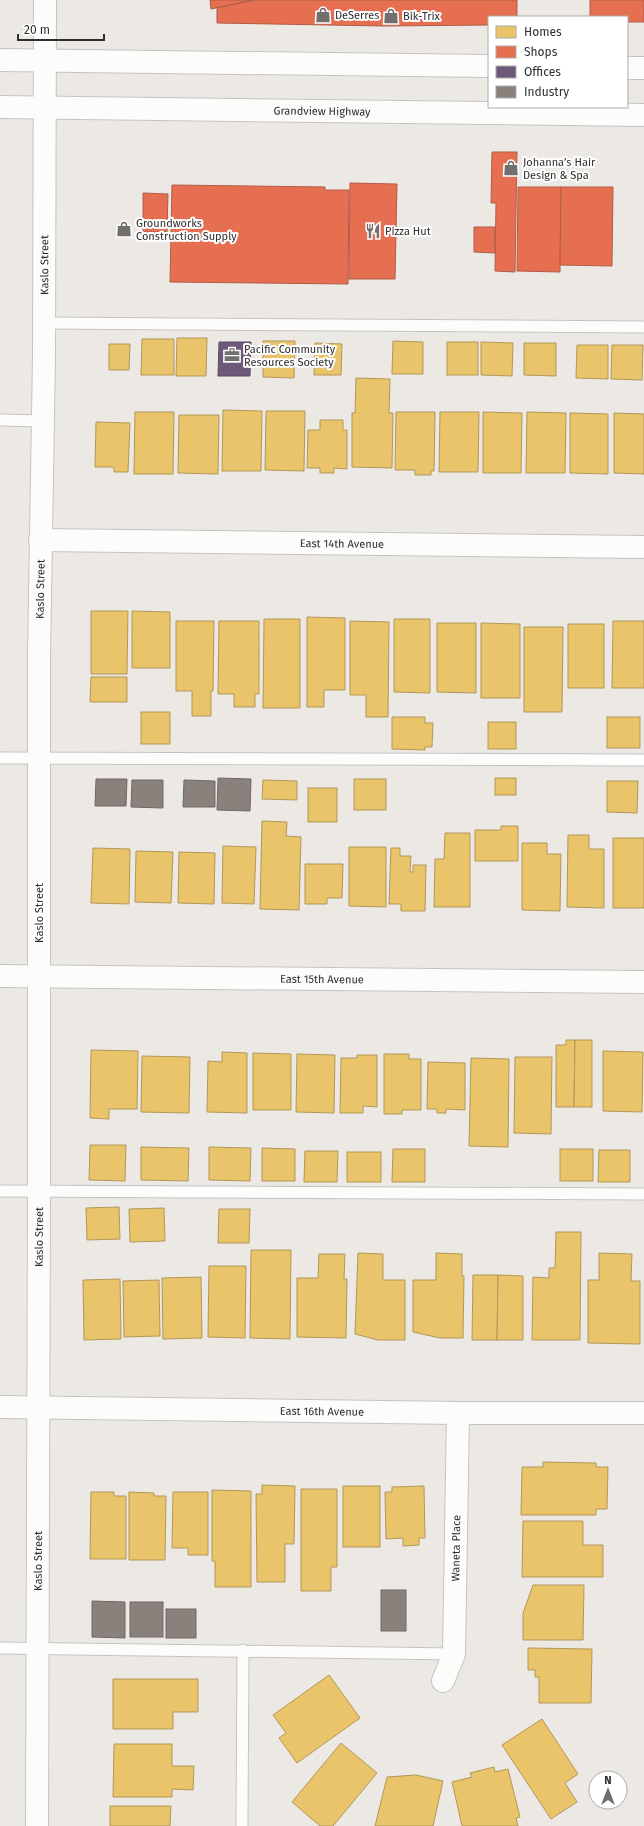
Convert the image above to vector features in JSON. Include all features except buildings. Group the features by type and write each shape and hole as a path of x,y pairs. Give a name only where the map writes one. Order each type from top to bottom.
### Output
{"street":[{"name":"Kaslo Street","path":"37,1826 40,976 39,760 40,540 44,323 45,0"},
{"path":"0,60 488,66"},
{"path":"628,68 644,68"},
{"name":"Grandview Highway","path":"0,107 644,115"},
{"name":"East 14th Avenue","path":"40,540 644,547"},
{"name":"East 15th Avenue","path":"0,976 644,982"},
{"name":"East 16th Avenue","path":"0,1407 458,1413 644,1413"},
{"name":"Waneta Place","path":"443,1681 454,1654 458,1413"}],"lane":[{"path":"44,323 644,327"},
{"path":"0,420 42,420"},
{"path":"0,758 39,760 644,760"},
{"path":"0,1191 644,1194"},
{"path":"0,1648 454,1654"},
{"path":"242,1650 242,1826"}],"place":[{"name":"DeSerres","path":"323,15"},
{"name":"Bik-Trix","path":"391,16"},
{"name":"Johanna’s Hair Design & Spa","path":"511,168"},
{"name":"Groundworks Construction Supply","path":"124,229"},
{"name":"Pizza Hut","path":"373,231"},
{"name":"Pacific Community Resources Society","path":"232,355"}]}
